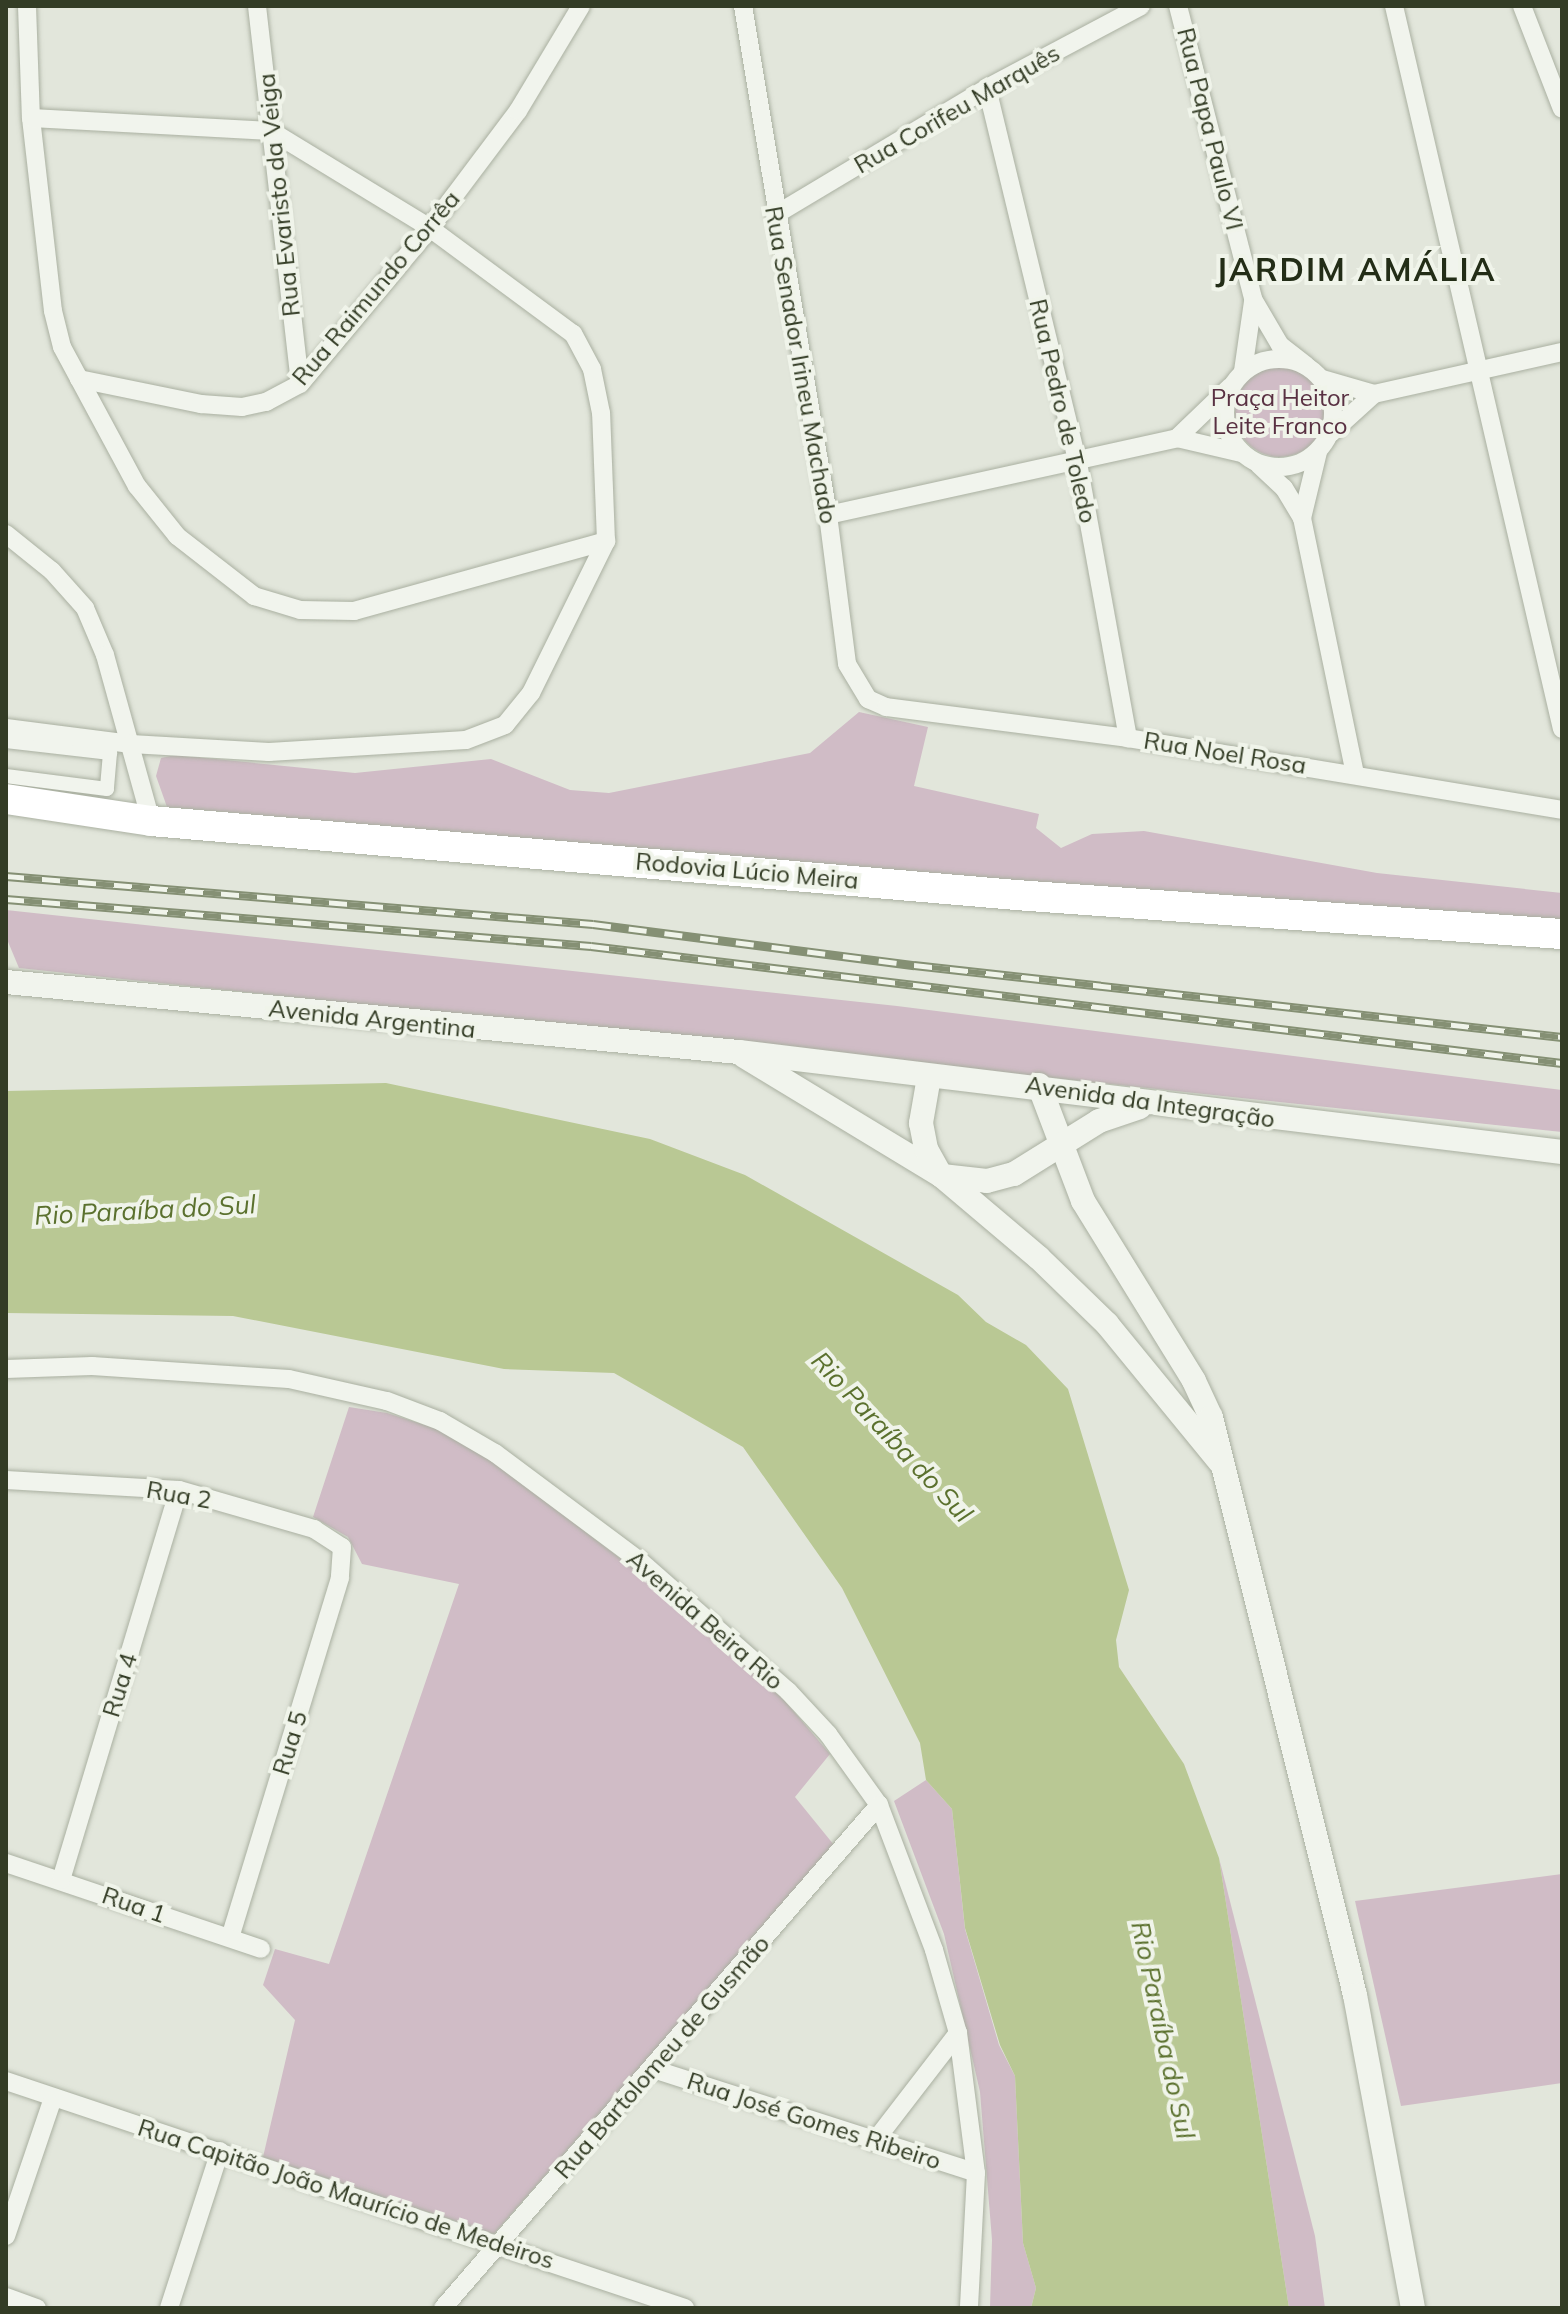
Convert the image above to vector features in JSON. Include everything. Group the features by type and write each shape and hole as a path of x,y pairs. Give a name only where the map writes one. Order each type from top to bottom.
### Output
{"main road":[{"name":"Rodovia Lúcio Meira","path":"6,799 151,821 1489,931 1562,934"},
{"name":"Rodovia Lúcio Meira","path":"1489,931 1562,943"}],"street":[{"path":"27,6 31,118 53,311 62,347 137,486 177,536 254,596 300,610 354,611 606,541"},
{"name":"Rua Evaristo da Veiga","path":"257,6 300,384"},
{"name":"Rua Raimundo Corrêa","path":"79,379 201,404 242,407 266,402 300,384 430,228 518,111 581,6"},
{"name":"Rua Senador Irineu Machado","path":"743,6 775,215 828,515 847,664 868,699 886,707"},
{"name":"Rua Corifeu Marquês","path":"775,215 987,88 1141,6"},
{"name":"Rua Papa Paulo VI","path":"1178,6 1253,299 1280,345 1306,365"},
{"path":"1394,6 1562,729"},
{"path":"1522,6 1562,109"},
{"name":"Rua Pedro de Toledo","path":"987,88 1078,463 1128,738"},
{"path":"6,728 131,744 269,752 357,750 466,740 505,725 531,693 606,541 601,413 592,369 573,334 430,228 271,131 31,118"},
{"name":"Rua Papa Paulo VI","path":"1243,371 1253,299"},
{"path":"1177,438 1243,371 1259,361 1286,359 1306,365 1322,379 1374,394 1562,352"},
{"path":"1322,379 1334,415 1329,435"},
{"path":"1231,386 1225,421 1249,458 1284,488 1302,518 1355,774"},
{"path":"1302,518 1318,452 1329,435 1374,394"},
{"path":"828,515 1078,463 1177,438 1275,468 1301,463 1318,452"},
{"path":"6,534 52,571 85,608 131,744 151,821"},
{"name":"Rua Noel Rosa","path":"886,707 1128,738 1562,810"},
{"path":"6,741 110,753 107,789 6,776"},
{"name":"Avenida Argentina","path":"6,982 739,1052"},
{"path":"739,1052 942,1176 1107,1324 1222,1463"},
{"name":"Avenida da Integração","path":"739,1052 929,1077 1039,1085 1148,1105 1562,1152"},
{"path":"929,1077 921,1123 926,1149 942,1176"},
{"path":"1039,1085 1083,1201 1113,1255 1194,1381 1211,1417 1355,1995 1413,2308"},
{"path":"942,1176 987,1181 1014,1174 1107,1117 1148,1105"},
{"name":"Avenida Beira Rio","path":"6,1369 92,1366 289,1379 387,1401 440,1421 495,1453 640,1561 788,1691 828,1734 879,1805 934,1950 958,2033 976,2173 969,2308"},
{"name":"Rua 2","path":"6,1480 179,1490 314,1529 342,1547"},
{"name":"Rua 4","path":"61,1880 179,1490"},
{"name":"Rua 5","path":"230,1938 340,1578 342,1547"},
{"name":"Rua Bartolomeu de Gusmão","path":"443,2308 879,1805"},
{"name":"Rua 1","path":"6,1863 261,1949"},
{"path":"874,2142 958,2033"},
{"name":"Rua José Gomes Ribeiro","path":"653,2069 976,2173"},
{"name":"Rua Capitão João Maurício de Medeiros","path":"6,2081 500,2243 685,2308"},
{"path":"6,2236 53,2098"},
{"path":"169,2308 220,2151"},
{"path":"6,2297 37,2308"}],"green space":[{"name":"Praça Heitor Leite Franco","path":"1280,367 1297,371 1312,380 1321,395 1325,412 1321,429 1312,444 1297,453 1280,457 1263,453 1248,444 1239,429 1235,412 1239,395 1248,380 1263,371"},
{"path":"859,712 928,727 914,786 1039,814 1036,828 1061,848 1092,834 1144,831 1377,873 1562,893 1562,923 1122,891 167,807 156,776 161,758 175,755 355,773 491,759 570,790 609,793 810,753"},
{"path":"6,910 897,1006 1562,1090 1562,1132 19,968 6,937"},
{"path":"349,1407 387,1413 450,1433 505,1470 656,1586 784,1700 830,1754 795,1797 834,1845 494,2234 263,2157 295,2020 263,1985 275,1949 329,1964 459,1584 362,1564 348,1537 313,1517"},
{"path":"926,1780 952,1809 965,1929 999,2045 1015,2076 1023,2243 1036,2288 1031,2308 990,2308 992,2240 980,2092 944,1934 894,1801"},
{"path":"1219,1858 1315,2236 1325,2308 1289,2308"},
{"path":"1562,1874 1562,2083 1401,2106 1355,1901"}],"water":[{"name":"Rio Paraíba do Sul","path":"386,1083 650,1139 745,1175 958,1295 986,1322 1026,1345 1068,1389 1129,1590 1116,1640 1119,1667 1184,1764 1219,1858 1289,2308 1031,2308 1036,2288 1023,2243 1015,2076 1000,2045 965,1928 952,1809 926,1780 920,1743 842,1588 743,1447 614,1373 504,1369 233,1316 6,1313 6,1091"}],"railway":[{"path":"6,876 593,924 914,965 1562,1037"},
{"path":"6,899 591,946 1562,1063"}],"district":[{"name":"JARDIM AMÁLIA","path":"1356,269"}]}
